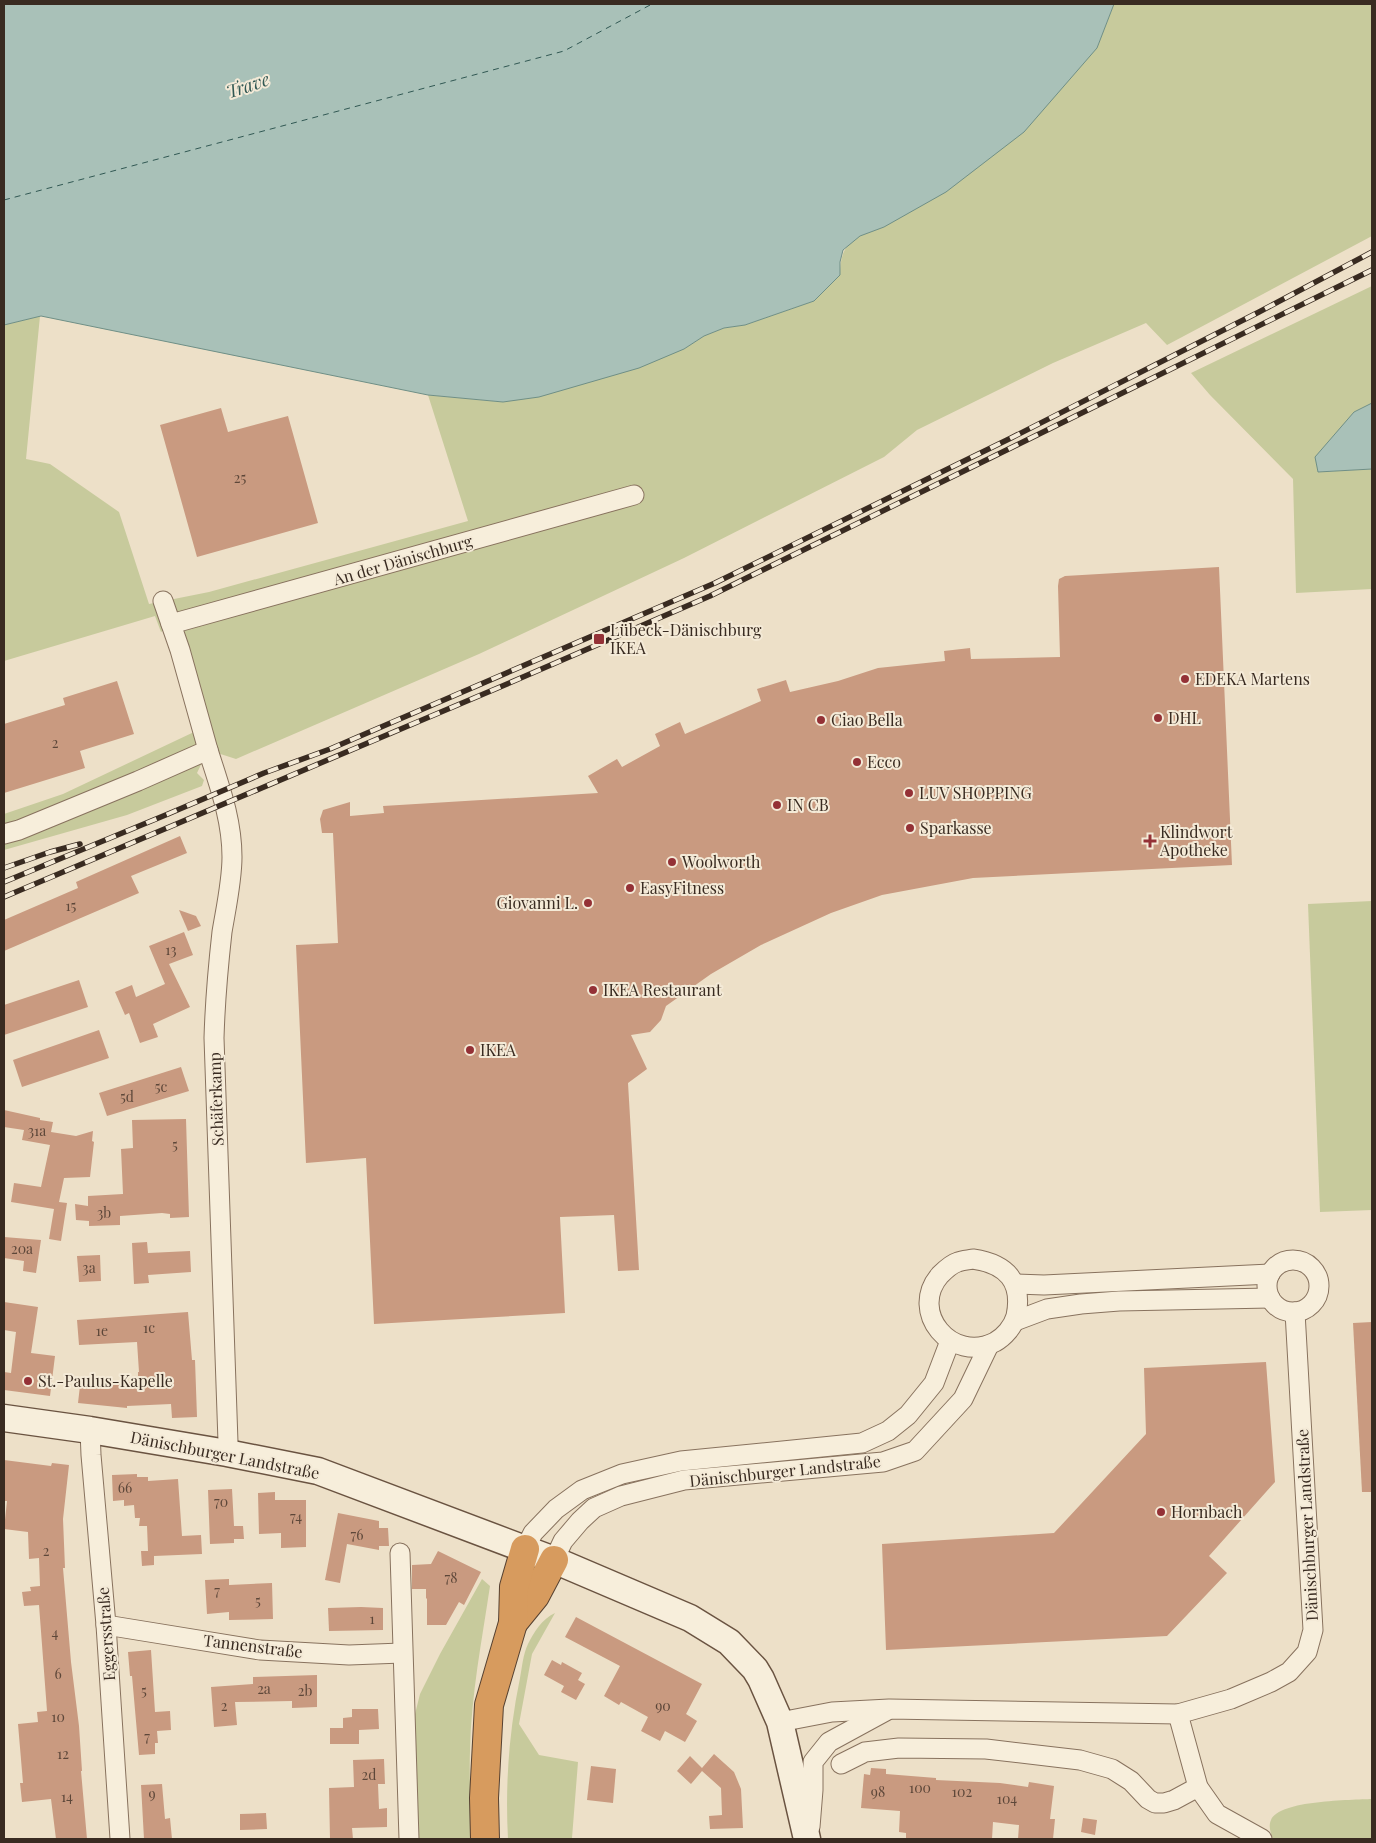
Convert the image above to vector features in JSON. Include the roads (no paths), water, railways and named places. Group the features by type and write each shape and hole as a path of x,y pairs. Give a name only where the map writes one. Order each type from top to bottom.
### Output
{"highway":[{"path":"485,1839 484,1798 489,1706 513,1623 514,1587 525,1550"},
{"path":"513,1623 535,1596 554,1560"}],"street":[{"name":"An der Dänischburg","path":"171,624 634,495"},
{"path":"4,834 19,830 138,781 208,750 171,624 162,601"},
{"name":"Schäferkamp","path":"208,750 225,804 232,858 215,997 214,1038 227,1453"},
{"path":"974,1259 989,1262 1000,1268 1016,1284 1018,1305 1015,1321 1008,1331 989,1345 970,1348 950,1341 935,1326 931,1316 929,1303 936,1280 947,1268 958,1262 974,1259"},
{"path":"1295,1259 1310,1266 1316,1272 1319,1284 1318,1293 1313,1302 1306,1308 1295,1312 1286,1311 1276,1306 1270,1298 1267,1287 1270,1274 1273,1268 1282,1262 1295,1259"},
{"path":"1016,1284 1044,1285 1270,1274"},
{"path":"1015,1321 1047,1309 1080,1304 1119,1301 1270,1298"},
{"name":"Dänischburger Landstraße","path":"780,1722 832,1712 889,1709 1178,1714 1231,1698 1271,1682 1289,1672 1307,1652 1313,1630 1295,1312"},
{"name":"Dänischburger Landstraße","path":"525,1550 533,1533 556,1509 582,1490 622,1474 681,1462 862,1443 888,1431 908,1415 934,1383 950,1341"},
{"name":"Dänischburger Landstraße","path":"554,1560 563,1541 580,1520 594,1508 621,1496 684,1480 883,1462 915,1451 963,1399 989,1345"},
{"name":"Dänischburger Landstraße","path":"4,1418 227,1453 318,1471 554,1560 690,1618 729,1642 755,1669 780,1722 808,1839"},
{"name":"Eggersstraße","path":"90,1430 90,1455 106,1625 120,1839"},
{"path":"400,1553 409,1839"},
{"name":"Tannenstraße","path":"106,1625 260,1650 349,1655 402,1653"},
{"name":"Dänischburger Landstraße","path":"808,1839 813,1790 813,1762 829,1742 889,1709"},
{"path":"1178,1714 1198,1787 1217,1814 1262,1839"},
{"path":"841,1764 866,1752 899,1748 986,1749 1080,1760 1112,1769 1131,1781 1148,1799 1155,1803 1174,1800 1198,1787"}],"water":[{"name":"Trave","path":"4,4 1114,4 1097,48 1024,132 946,192 884,227 860,236 843,250 840,262 840,275 814,301 745,325 724,328 704,336 684,349 639,368 539,397 503,402 428,395 41,316 4,325"},
{"path":"1372,403 1372,469 1318,472 1315,457 1354,412"}],"railway":[{"path":"4,882 264,773 330,749 715,583 1011,438 1259,312 1372,252"},
{"path":"4,897 710,596 1372,270"},
{"path":"4,868 80,844"}],"place":[{"name":"Lübeck-Dänischburg IKEA","path":"599,639"},
{"name":"EDEKA Martens","path":"1185,679"},
{"name":"DHL","path":"1158,718"},
{"name":"Ciao Bella","path":"821,720"},
{"name":"Ecco","path":"857,762"},
{"name":"LUV SHOPPING","path":"909,793"},
{"name":"IN CB","path":"777,805"},
{"name":"Sparkasse","path":"910,828"},
{"name":"Klindwort Apotheke","path":"1150,841"},
{"name":"Woolworth","path":"672,862"},
{"name":"EasyFitness","path":"630,888"},
{"name":"Giovanni L.","path":"588,903"},
{"name":"IKEA Restaurant","path":"593,990"},
{"name":"IKEA","path":"470,1050"},
{"name":"St.-Paulus-Kapelle","path":"28,1381"},
{"name":"Hornbach","path":"1161,1512"}]}
